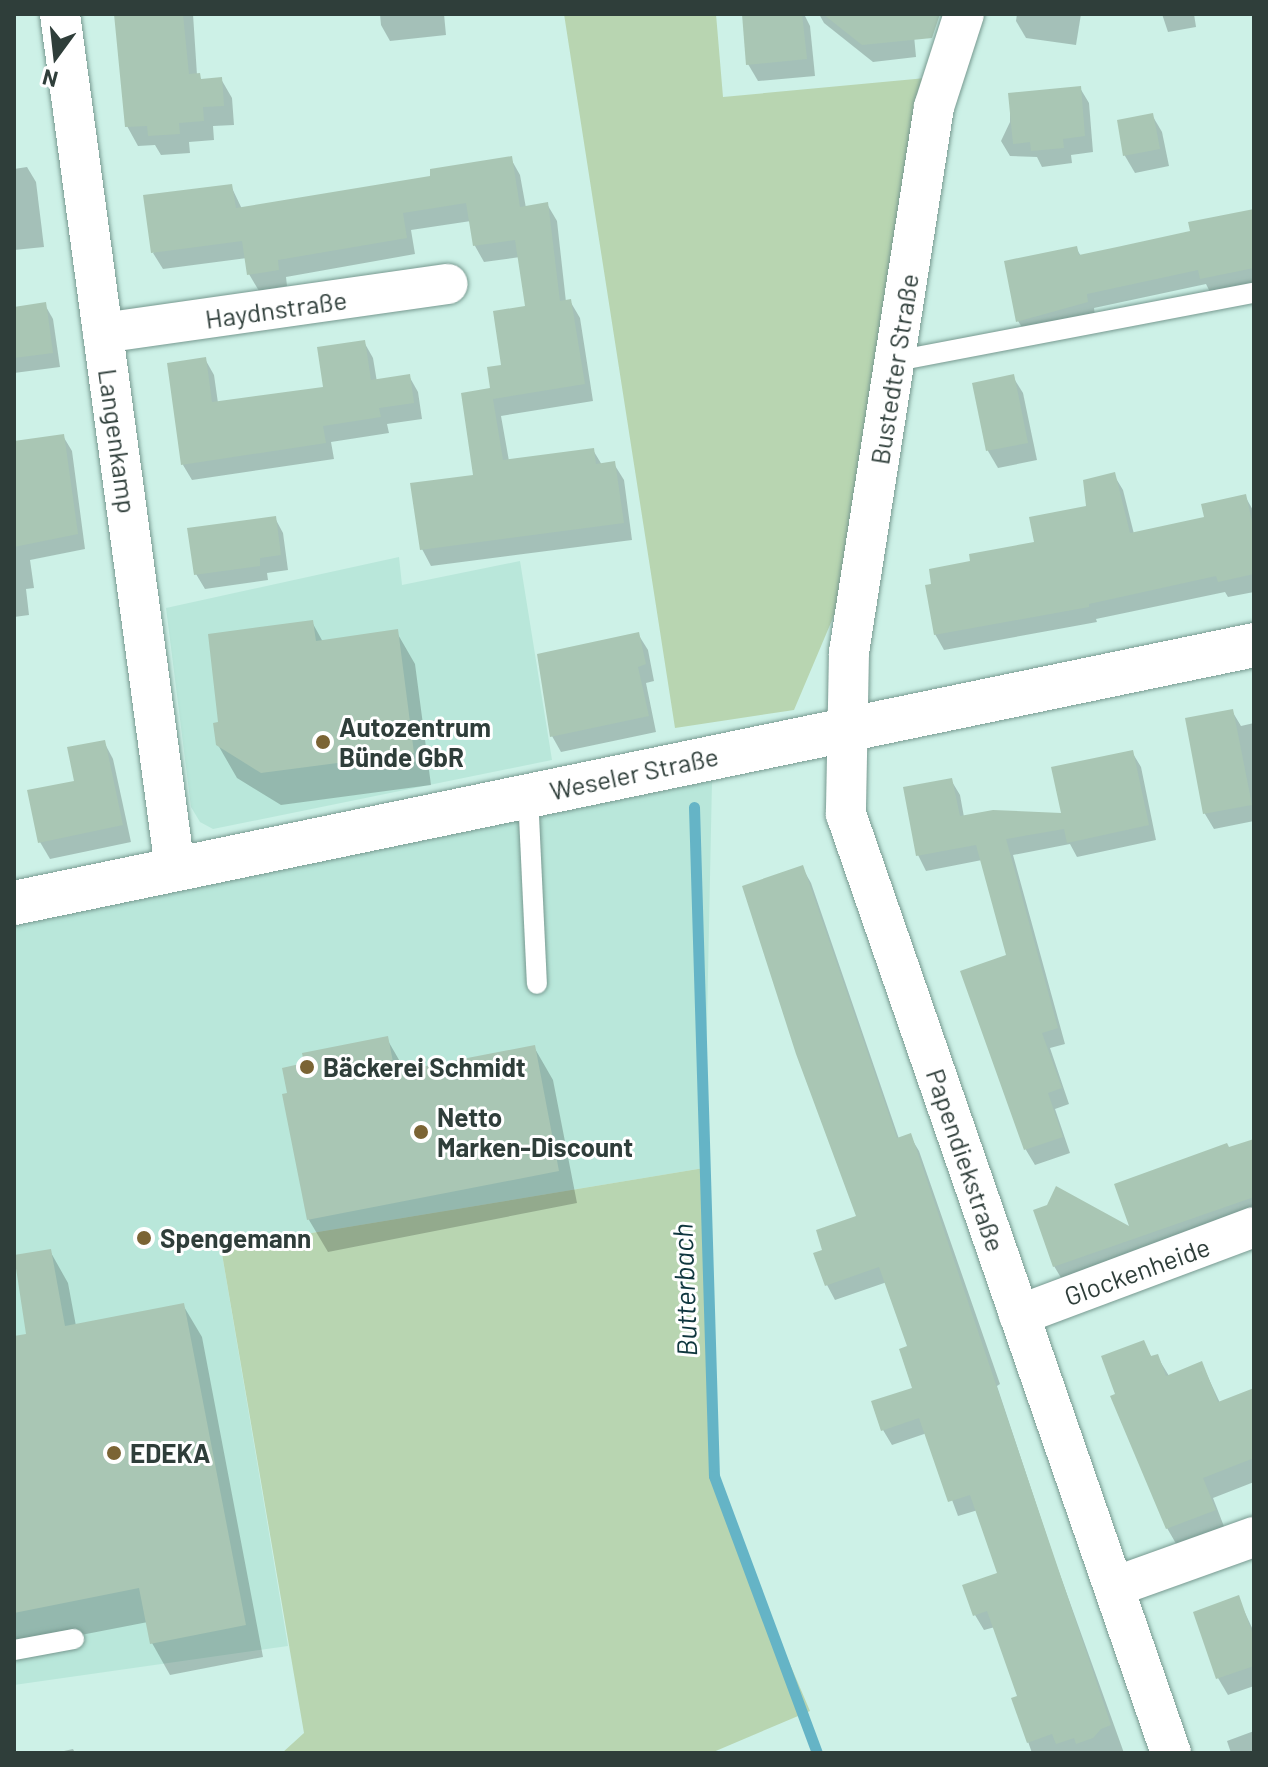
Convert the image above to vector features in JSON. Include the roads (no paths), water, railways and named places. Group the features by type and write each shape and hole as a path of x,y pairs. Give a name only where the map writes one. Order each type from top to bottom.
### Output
{"street":[{"name":"Langenkamp","path":"60,14 175,869"},
{"name":"Bustedter Straße","path":"847,728 849,652 934,107 964,14"},
{"name":"Haydnstraße","path":"103,333 448,284"},
{"name":"Weseler Straße","path":"14,903 1254,645"},
{"name":"Papendiekstraße","path":"847,728 846,814 1171,1753"},
{"name":"Glockenheide","path":"1019,1315 1254,1227"},
{"path":"1114,1587 1254,1537"}],"lane":[{"path":"896,361 1254,293"},
{"path":"528,795 537,984"},
{"path":"14,1650 74,1639"}],"waterway":[{"name":"Butterbach","path":"694,807 714,1476 817,1753"}],"place":[{"name":"Autozentrum Bünde GbR","path":"323,742"},
{"name":"Bäckerei Schmidt","path":"307,1067"},
{"name":"Netto Marken-Discount","path":"421,1132"},
{"name":"Spengemann","path":"144,1238"},
{"name":"EDEKA","path":"114,1453"}]}
